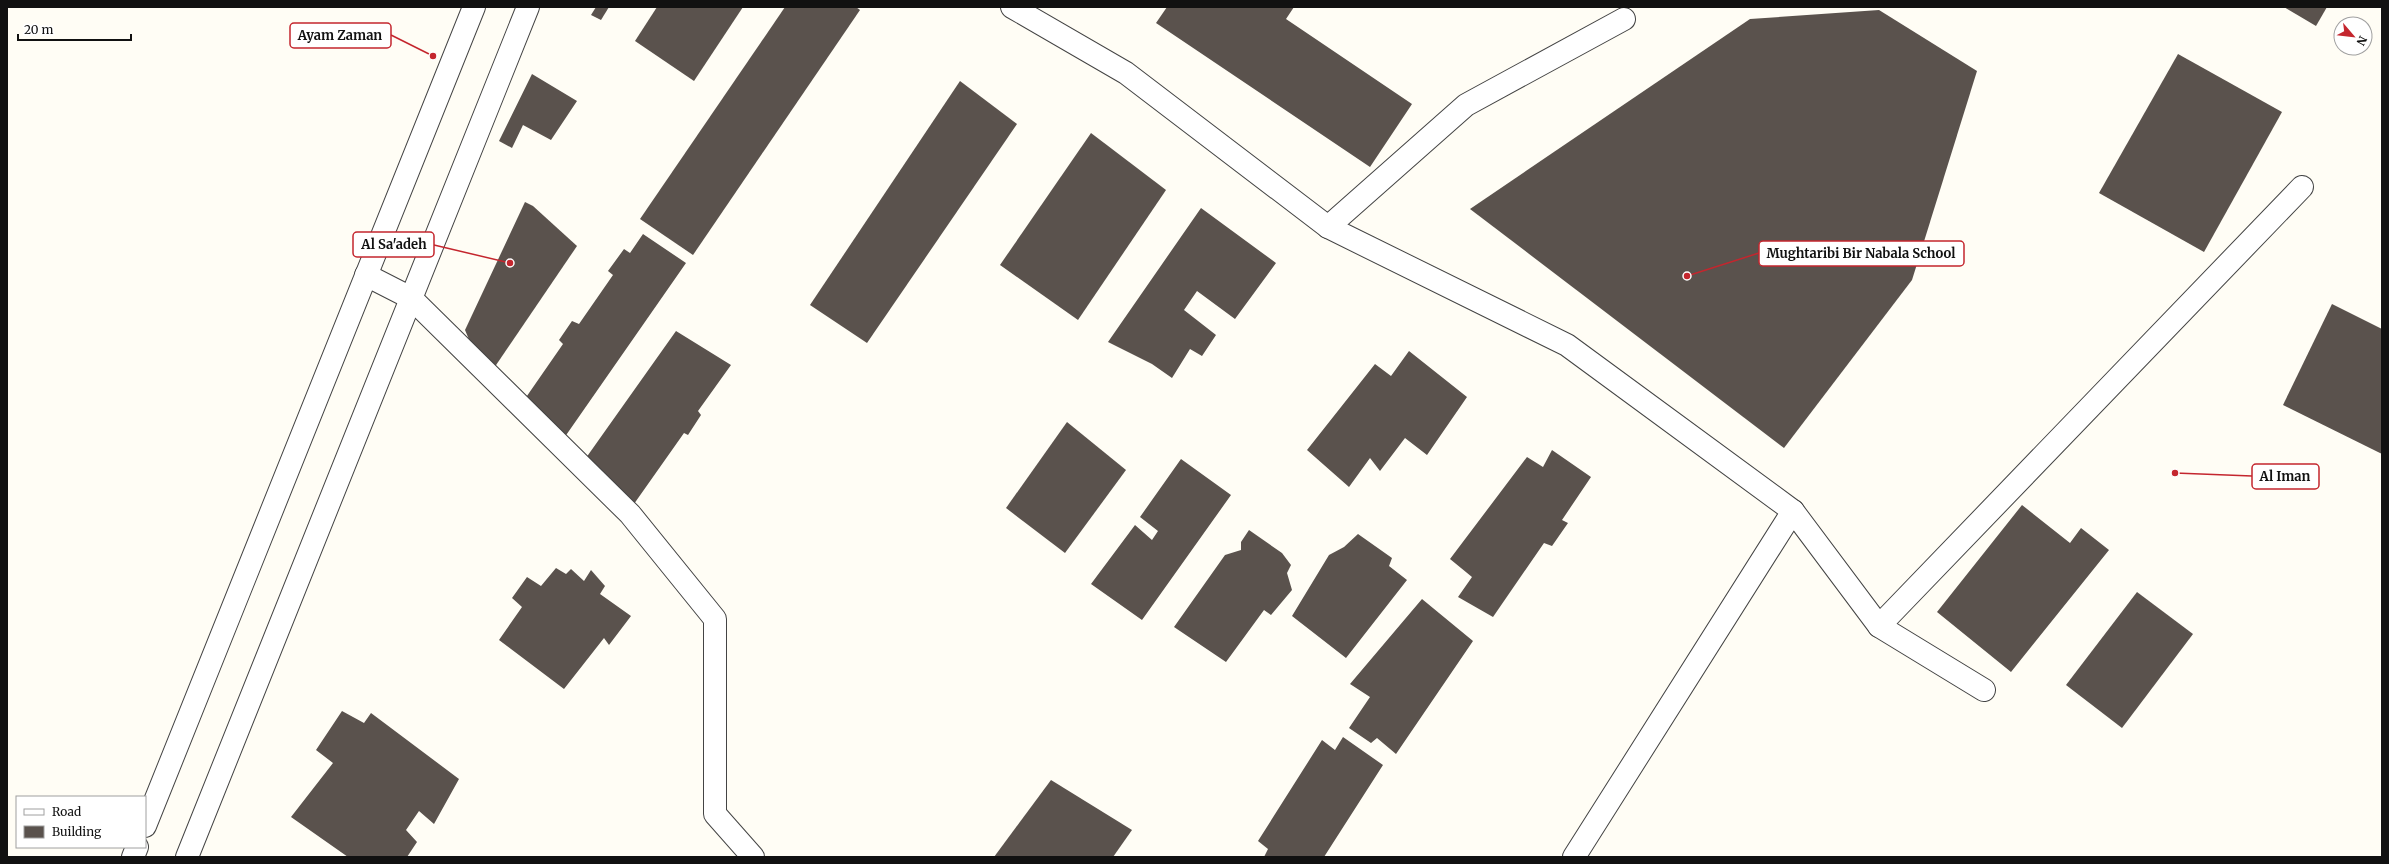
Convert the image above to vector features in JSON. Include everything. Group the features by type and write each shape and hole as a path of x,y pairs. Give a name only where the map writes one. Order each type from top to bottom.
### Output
{"street":[{"path":"146,824 474,7"},
{"path":"187,857 528,7"},
{"path":"1012,7 1126,72 1328,227 1567,345 1792,511 1879,626 1984,690"},
{"path":"1328,227 1466,105 1624,19"},
{"path":"1879,626 2302,187"},
{"path":"366,275 412,298 630,514 715,619 715,814 753,857"},
{"path":"1574,857 1792,511"}],"building":[{"path":"596,7 609,7 601,20 591,15"},
{"path":"657,7 743,7 694,81 635,41"},
{"path":"785,7 856,7 860,10 693,255 640,219"},
{"path":"1167,7 1294,7 1286,19 1412,104 1370,167 1156,23"},
{"path":"2284,7 2327,7 2316,26"},
{"path":"1879,10 1977,71 1912,280 1784,448 1470,209 1750,19"},
{"path":"2178,54 2282,112 2204,252 2099,193"},
{"path":"532,74 577,101 551,140 523,125 512,148 499,141"},
{"path":"960,81 1017,124 867,343 810,305"},
{"path":"1091,133 1166,190 1078,320 1000,265"},
{"path":"525,202 533,206 577,246 490,374 473,349 465,330"},
{"path":"1201,208 1276,263 1235,319 1197,291 1184,310 1216,335 1202,356 1190,349 1172,378 1152,364 1108,342"},
{"path":"643,234 686,263 562,441 520,406 563,344 559,340 572,321 579,324 613,275 608,271 624,249 630,253"},
{"path":"2332,304 2382,329 2382,454 2283,405"},
{"path":"676,331 731,365 698,411 701,415 688,435 684,433 629,511 576,472"},
{"path":"1409,351 1467,397 1427,455 1405,438 1380,471 1370,458 1349,487 1307,450 1375,364 1391,376"},
{"path":"1067,422 1126,470 1065,553 1006,508"},
{"path":"1552,450 1591,477 1562,520 1568,523 1552,546 1544,543 1493,617 1458,597 1472,577 1450,559 1527,457 1543,467"},
{"path":"1181,459 1231,495 1142,620 1091,584 1135,525 1152,540 1158,531 1140,517"},
{"path":"2022,505 2070,543 2081,528 2109,550 2011,672 1937,612"},
{"path":"1249,530 1282,553 1291,565 1287,573 1292,590 1271,615 1264,610 1226,662 1174,627 1225,555 1241,550 1241,542"},
{"path":"1358,534 1392,558 1389,566 1407,580 1346,658 1292,616 1329,555 1344,547"},
{"path":"556,568 566,574 571,569 584,581 591,570 605,586 600,594 631,616 609,645 604,638 564,689 499,640 522,607 512,598 527,577 541,586"},
{"path":"2137,592 2193,634 2122,728 2066,685"},
{"path":"1422,599 1473,641 1396,754 1377,738 1371,743 1349,728 1370,697 1350,684"},
{"path":"342,711 364,723 371,713 459,779 434,824 419,811 406,830 417,842 407,857 348,857 291,817 333,763 316,750"},
{"path":"1343,737 1383,765 1324,857 1264,857 1268,849 1258,841 1322,740 1335,750"},
{"path":"1051,780 1132,830 1113,857 994,857"}],"place":[{"name":"Ayam Zaman","path":"433,56"},
{"name":"Al Sa'adeh","path":"510,263"},
{"name":"Mughtaribi Bir Nabala School","path":"1687,276"},
{"name":"Al Iman","path":"2175,473"}]}
